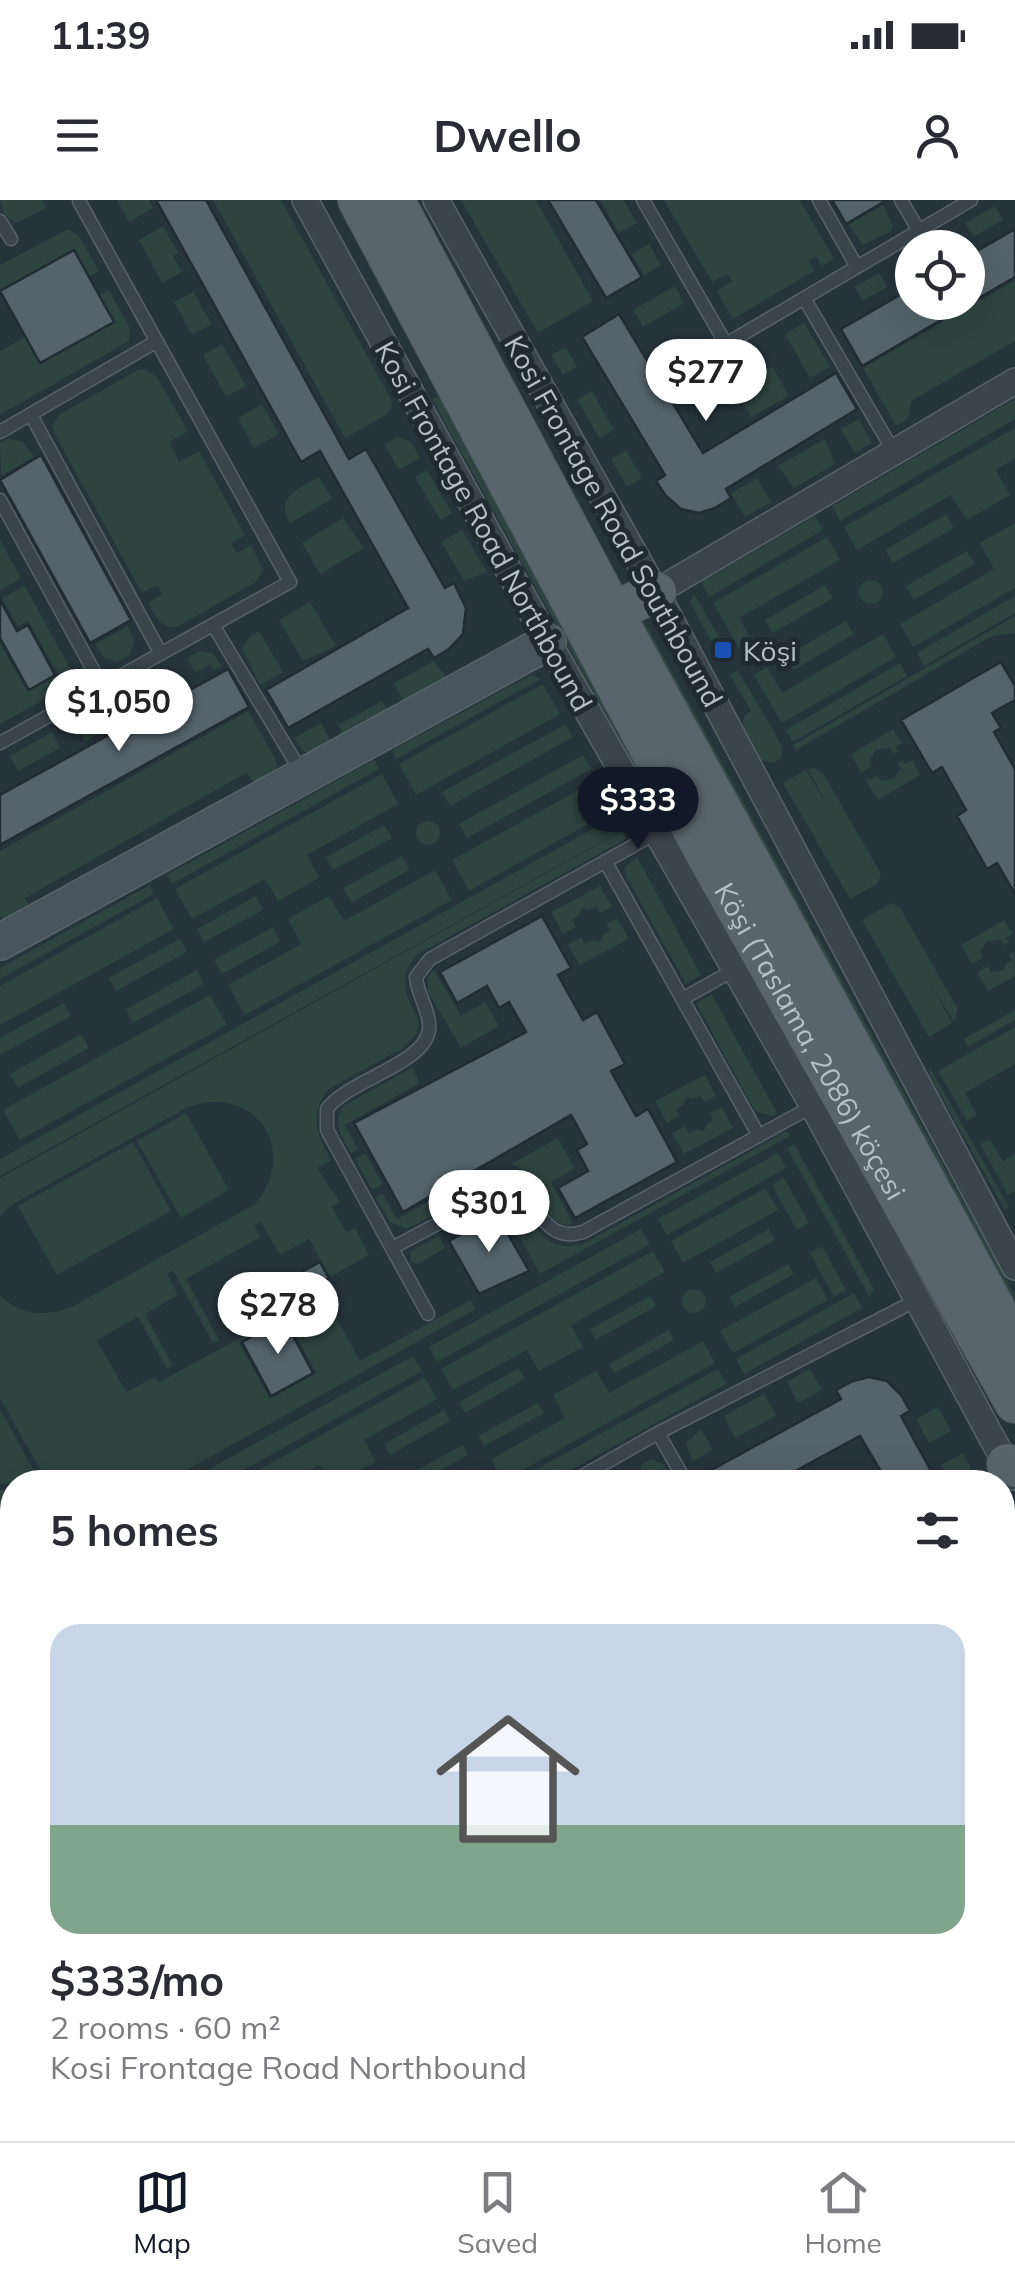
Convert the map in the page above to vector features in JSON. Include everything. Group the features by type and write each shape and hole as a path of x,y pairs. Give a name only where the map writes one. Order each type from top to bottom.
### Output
{"main road":[{"name":"Köşi (Taslama, 2086) köçesi","path":"358,200 709,860 1015,1402"},
{"name":"Köşi (Taslama, 2086) köçesi","path":"394,200 613,612 1015,1345"},
{"path":"613,612 656,592"},
{"path":"702,915 709,860"}],"street":[{"name":"Kosi Frontage Road Northbound","path":"305,200 548,642 813,1106 1012,1470"},
{"name":"Kosi Frontage Road Southbound","path":"436,200 656,592 1015,1266"},
{"path":"656,592 1015,381"},
{"path":"0,942 548,642"}],"lane":[{"path":"0,743 290,582 80,200"},
{"path":"643,200 726,344 895,244"},
{"path":"819,200 858,266"},
{"path":"900,200 917,230"},
{"path":"920,230 971,200"},
{"path":"0,220 10,240"},
{"path":"804,298 894,452"},
{"path":"0,432 158,341"},
{"path":"31,415 161,654"},
{"path":"0,500 102,686"},
{"path":"214,624 304,776"},
{"path":"428,1314 328,1130 327,1109 343,1094 422,1048 429,1035 430,1021 416,988 421,966 658,832"},
{"path":"605,861 759,1136"},
{"path":"682,999 736,969"},
{"path":"392,1248 506,1188 526,1197 550,1230 572,1236 813,1106"},
{"path":"593,1470 920,1299"},
{"path":"658,1433 679,1470"}],"green space":[{"path":"0,200 42,200 46,208 16,223 5,215"},
{"path":"117,200 149,200 153,208 129,222"},
{"path":"213,200 281,200 391,399 392,407 386,415 345,438"},
{"path":"461,200 536,200 593,301 538,333"},
{"path":"600,200 623,200 637,223 619,233"},
{"path":"664,200 800,200 834,259 822,266 816,256 809,261 814,271 733,319 717,291 732,281 727,274 712,282"},
{"path":"883,205 893,226 890,232 863,245 848,225"},
{"path":"995,206 1003,220 985,230 969,230 965,223"},
{"path":"163,226 178,253 173,256 182,272 162,283 139,240"},
{"path":"68,229 79,236 99,271 89,277 74,250 0,291 0,265"},
{"path":"649,244 661,265 644,275 631,254"},
{"path":"879,273 887,287 863,301 855,287"},
{"path":"1015,280 1015,341 911,401 908,419 896,426 863,368 946,320 985,320 985,297"},
{"path":"675,286 684,303 643,327 633,310"},
{"path":"109,290 130,328 129,341 0,415 0,351 25,337 40,364 114,322 99,295"},
{"path":"193,292 212,324 192,335 174,302"},
{"path":"804,323 830,367 810,378 785,334"},
{"path":"677,340 706,391 686,403 657,352"},
{"path":"222,344 246,386 226,397 203,355"},
{"path":"566,347 577,367 563,375 551,355"},
{"path":"772,366 789,396 751,417 740,398 733,401 727,392"},
{"path":"145,369 157,377 188,431 169,442 179,462 199,451 245,535 231,544 237,553 251,545 263,570 256,582 177,627 162,623 153,612 148,603 162,594 157,585 142,593 52,425 60,414"},
{"path":"592,391 614,430 599,438 577,399"},
{"path":"441,394 691,870 432,399"},
{"path":"1015,399 1015,419 840,521 832,506"},
{"path":"262,404 279,434 254,448 238,418"},
{"path":"859,419 872,443 855,453 841,429"},
{"path":"1015,428 1015,458 996,470 1010,495 967,520 951,495 857,550 844,527"},
{"path":"398,437 411,442 420,458 399,470 384,444"},
{"path":"9,438 23,442 34,457 1,476 0,443"},
{"path":"825,439 835,464 794,488 778,466"},
{"path":"626,450 642,478 627,487 611,459"},
{"path":"427,470 452,513 440,520 415,477"},
{"path":"319,477 332,499 290,523 287,500"},
{"path":"757,478 771,502 745,517 731,493"},
{"path":"946,514 954,528 893,563 885,550"},
{"path":"815,516 823,530 709,597 701,582"},
{"path":"343,518 364,548 320,574 302,543"},
{"path":"1015,523 1015,588 913,647 900,624 994,569 980,543"},
{"path":"462,530 487,572 464,581 441,542"},
{"path":"827,537 840,560 739,618 754,644 741,652 713,603"},
{"path":"0,540 21,579 0,590"},
{"path":"967,551 975,564 914,600 906,586"},
{"path":"871,580 880,583 880,601 871,604 862,601 859,592 862,583"},
{"path":"825,585 833,598 773,633 765,620"},
{"path":"25,586 73,674 63,689 0,724 0,643 27,691 58,674 28,621 18,626 2,598"},
{"path":"694,594 719,636 711,641 690,602"},
{"path":"1015,596 1015,613 924,666 917,653"},
{"path":"310,602 336,646 303,661 279,620"},
{"path":"1015,616 1015,633 992,636 796,750 793,745"},
{"path":"644,621 811,925 803,930 636,626"},
{"path":"846,621 854,634 794,670 786,656"},
{"path":"128,626 134,641 130,655 118,662 104,658 95,644"},
{"path":"259,631 283,672 260,685 242,648"},
{"path":"883,634 896,657 782,723 754,675 767,667 782,693"},
{"path":"200,651 212,653 222,666 214,670 210,665 195,673 187,658"},
{"path":"434,661 448,680 405,704 394,683"},
{"path":"900,663 907,676 793,742 786,730"},
{"path":"167,669 178,690 153,704 150,698 133,708 124,693"},
{"path":"738,670 782,746 781,758 774,763 758,760 741,727 751,711 730,675"},
{"path":"531,675 541,679 396,759 392,750"},
{"path":"543,684 560,714 416,795 399,764"},
{"path":"382,701 389,713 345,737 338,725"},
{"path":"106,703 114,718 99,726 102,732 85,741 74,721"},
{"path":"248,711 275,758 275,775 257,786 246,773 25,898 29,907 9,922 0,916 0,851"},
{"path":"321,723 332,744 309,753 303,751 294,738"},
{"path":"566,724 573,737 450,806 442,792"},
{"path":"893,729 902,743 896,747 898,751 893,754 889,748 876,750 869,760 872,766 861,773 851,754"},
{"path":"52,732 60,748 18,771 10,756"},
{"path":"583,755 591,769 467,838 459,824"},
{"path":"374,760 379,769 172,884 167,875"},
{"path":"903,760 905,764 913,760 920,775 878,800 866,781 877,775 881,781 893,779 901,769 898,763"},
{"path":"808,769 823,773 881,874 877,884 850,899 783,783 806,770 831,812"},
{"path":"382,774 398,804 307,855 319,878 278,901 265,879 192,919 175,889"},
{"path":"597,780 613,810 469,891 452,860"},
{"path":"616,816 624,829 0,1176 0,1159"},
{"path":"428,821 437,824 437,842 428,845 419,842 416,833 419,824"},
{"path":"384,825 392,838 333,870 326,857"},
{"path":"622,831 626,839 418,954 405,979 419,1022 417,1033 403,1048 329,1089 322,1098 317,1124 331,1160 317,1168 340,1202 332,1207 346,1232 355,1228 369,1255 330,1277 309,1239 280,1255 261,1222 254,1226 261,1237 186,1279 219,1340 213,1343 173,1271 167,1274 178,1295 145,1314 173,1366 167,1369 138,1317 97,1340 126,1392 155,1377 159,1382 259,1328 239,1343 270,1399 316,1373 286,1317 268,1326 266,1323 322,1292 360,1361 471,1300 476,1309 187,1470 40,1470 0,1398 0,1295 16,1307 34,1313 72,1307 255,1204 268,1183 273,1162 271,1143 263,1126 249,1112 232,1104 210,1102 186,1108 0,1215 0,1178"},
{"path":"402,856 409,870 351,903 343,888"},
{"path":"637,857 701,975 686,984 626,876 625,867"},
{"path":"435,870 452,900 245,1015 228,985 301,944 288,919 329,896 344,921"},
{"path":"150,885 154,894 0,979 0,968"},
{"path":"600,886 612,907 600,913 597,907 582,908 572,920 576,927 563,934 551,912"},
{"path":"256,896 263,910 204,942 197,929"},
{"path":"157,898 174,929 0,1025 0,986"},
{"path":"891,903 900,908 958,1009 954,1022 929,981 952,1023 929,1037 862,920"},
{"path":"617,918 629,939 579,965 568,944 581,937 585,944 592,940 600,942 610,931 606,924"},
{"path":"1004,920 1013,934 1006,938 1009,942 1004,945 1000,940 987,941 980,951 983,958 972,964 961,945"},
{"path":"273,927 280,942 222,974 214,960"},
{"path":"817,935 1015,1295 1015,1315 809,940"},
{"path":"180,939 187,952 116,991 108,978"},
{"path":"1014,951 1015,976 988,991 977,973 988,966 991,972 1004,970 1012,960 1009,954"},
{"path":"197,970 204,984 133,1023 126,1009"},
{"path":"434,970 461,1016 485,1002 499,1026 461,1048 428,992 428,976"},
{"path":"210,995 227,1025 20,1140 3,1110"},
{"path":"712,995 777,1113 771,1116 755,1111 696,1003"},
{"path":"64,1003 71,1016 0,1055 0,1038"},
{"path":"1015,1010 1015,1020 968,1047 964,1039"},
{"path":"1015,1027 1015,1064 965,1093 977,1115 967,1121 938,1071"},
{"path":"81,1034 89,1048 18,1088 10,1074"},
{"path":"929,1066 1009,1207 1005,1210 929,1075"},
{"path":"412,1068 420,1083 345,1125 358,1149 351,1153 338,1124 345,1105"},
{"path":"705,1075 716,1096 704,1102 700,1096 686,1097 676,1109 680,1116 667,1123 655,1101"},
{"path":"722,1107 733,1128 684,1154 672,1133 685,1126 689,1133 696,1129 704,1131 713,1120 710,1113"},
{"path":"186,1113 229,1190 181,1218 137,1141"},
{"path":"787,1131 790,1136 540,1274 501,1203 520,1207 551,1242 583,1244"},
{"path":"558,1138 575,1169 551,1182 573,1223 566,1226 552,1218 526,1171 511,1164"},
{"path":"990,1139 1003,1161 1015,1154 1015,1191 1008,1195 980,1144"},
{"path":"133,1142 171,1211 57,1275 18,1206"},
{"path":"794,1144 874,1289 870,1298 787,1148"},
{"path":"365,1153 383,1184 372,1190 355,1159"},
{"path":"778,1153 786,1168 667,1235 658,1219"},
{"path":"784,1178 809,1223 797,1230 772,1185"},
{"path":"766,1188 778,1210 683,1263 671,1241"},
{"path":"448,1191 455,1204 407,1229 390,1222 375,1197 382,1193 397,1219"},
{"path":"641,1229 650,1244 437,1362 429,1347"},
{"path":"769,1229 775,1240 716,1273 710,1262"},
{"path":"439,1236 445,1248 418,1264 410,1262 411,1251"},
{"path":"822,1246 846,1290 834,1297 810,1253"},
{"path":"653,1251 665,1272 571,1325 583,1347 539,1371 527,1350 453,1390 441,1369"},
{"path":"788,1264 794,1274 735,1307 729,1297"},
{"path":"816,1278 828,1300 733,1353 720,1331"},
{"path":"694,1289 703,1292 703,1310 694,1313 685,1310 682,1301 685,1292"},
{"path":"854,1293 862,1308 744,1374 736,1359"},
{"path":"650,1296 656,1306 596,1340 590,1329"},
{"path":"669,1330 674,1340 615,1373 609,1364"},
{"path":"703,1341 715,1363 523,1470 497,1470 491,1459 565,1418 553,1395 596,1371 609,1393"},
{"path":"413,1356 422,1371 244,1470 207,1470"},
{"path":"519,1368 525,1379 465,1413 459,1402"},
{"path":"718,1369 726,1384 571,1470 535,1470"},
{"path":"810,1369 822,1390 798,1403 787,1382"},
{"path":"425,1377 437,1399 364,1440 376,1462 361,1470 322,1470 319,1465 310,1470 258,1470"},
{"path":"764,1394 776,1416 735,1438 724,1416"},
{"path":"538,1403 544,1413 484,1446 478,1436"},
{"path":"938,1407 951,1431 929,1443 916,1419"},
{"path":"0,1409 33,1470 0,1470"},
{"path":"444,1410 450,1421 390,1455 384,1444"},
{"path":"701,1429 713,1450 692,1462 686,1443"},
{"path":"463,1445 468,1455 441,1470 417,1470"},
{"path":"963,1453 972,1470 944,1470 941,1465"},
{"path":"651,1459 666,1470 640,1470 641,1465"}],"building":[{"path":"156,200 206,200 349,459 366,449 445,588 454,583 466,608 463,634 449,649 434,658 428,649 288,728 266,690 408,608 320,451 301,462"},
{"path":"548,200 596,200 642,277 606,298"},
{"path":"832,200 887,200 846,224"},
{"path":"1015,229 1015,277 985,294 985,246"},
{"path":"74,250 114,322 40,363 0,291"},
{"path":"895,298 895,320 941,320 862,366 841,329"},
{"path":"619,314 703,453 836,373 857,409 726,489 731,498 715,508 699,513 681,509 656,481 665,475 582,337"},
{"path":"41,455 131,620 90,643 0,480"},
{"path":"0,600 17,631 28,625 55,675 29,690 0,638"},
{"path":"1001,662 1015,686 1015,700 992,713 1001,728 994,732 1015,769 1015,894 997,863 987,869 957,816 966,810 942,767 932,773 901,720"},
{"path":"228,669 249,707 0,845 0,795"},
{"path":"542,916 571,968 558,975 583,1020 597,1012 625,1064 611,1071 636,1116 648,1109 677,1162 575,1218 558,1188 588,1171 577,1150 587,1144 571,1115 403,1212 354,1123 526,1032 509,1002 499,1008 487,986 457,1003 440,972"},
{"path":"497,1215 529,1271 479,1294 449,1241"},
{"path":"320,1262 329,1278 312,1287 303,1271"},
{"path":"284,1319 313,1373 271,1396 242,1342"},
{"path":"869,1377 887,1381 901,1395 910,1411 901,1416 930,1470 880,1470 860,1436 797,1470 711,1470 841,1399 836,1390"}],"place":[{"name":"Köşi","path":"723,650"}]}
